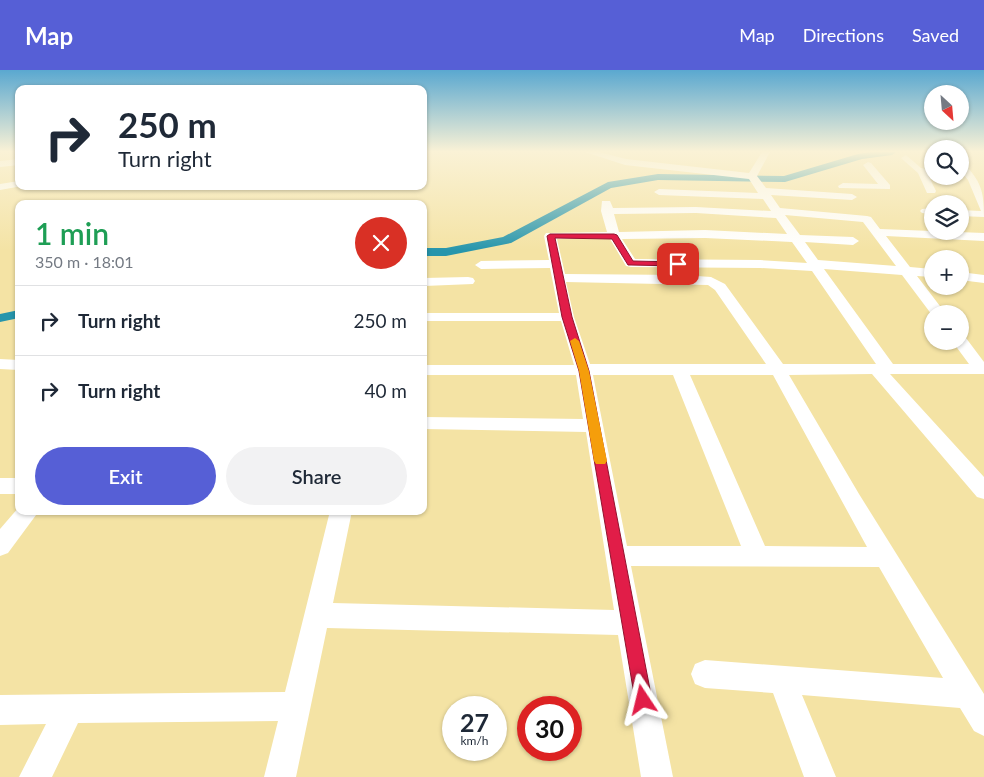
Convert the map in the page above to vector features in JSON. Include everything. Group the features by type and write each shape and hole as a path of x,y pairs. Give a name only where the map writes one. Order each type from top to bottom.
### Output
{"street":[{"path":"0,187 13,185"},
{"path":"759,185 815,265 882,369 984,492"},
{"path":"658,192 759,185 852,197"},
{"path":"843,186 886,188 884,185"},
{"path":"928,185 931,191"},
{"path":"980,185 984,208"},
{"path":"843,186 932,305"},
{"path":"867,218 607,207 614,236 628,261 635,264 815,265 924,272"},
{"path":"969,213 984,214"},
{"path":"969,216 984,226"},
{"path":"556,223 550,236 567,317 584,371 657,777"},
{"path":"878,232 984,237"},
{"path":"550,236 705,234 853,241"},
{"path":"481,265 683,278 711,281 720,287 779,371 885,557 984,721"},
{"path":"972,278 984,290"},
{"path":"427,282 468,281"},
{"path":"427,318 567,317"},
{"path":"967,350 982,369"},
{"path":"0,364 15,365"},
{"path":"427,370 779,371 982,369"},
{"path":"680,371 757,556"},
{"path":"427,424 594,426"},
{"path":"0,486 15,486"},
{"path":"0,546 25,515"},
{"path":"280,777 340,515"},
{"path":"618,556 885,557"},
{"path":"316,615 630,623"},
{"path":"706,674 967,694"},
{"path":"782,680 820,777"},
{"path":"0,710 295,706"},
{"path":"36,777 70,709"}],"waterway":[{"path":"427,252 446,252 507,240 608,185"},
{"path":"0,318 15,315"}],"slow traffic":[{"path":"575,341 584,371 601,461"}],"route":[{"path":"643,700 584,371 567,317 550,236 614,236 631,263 678,264"}]}
